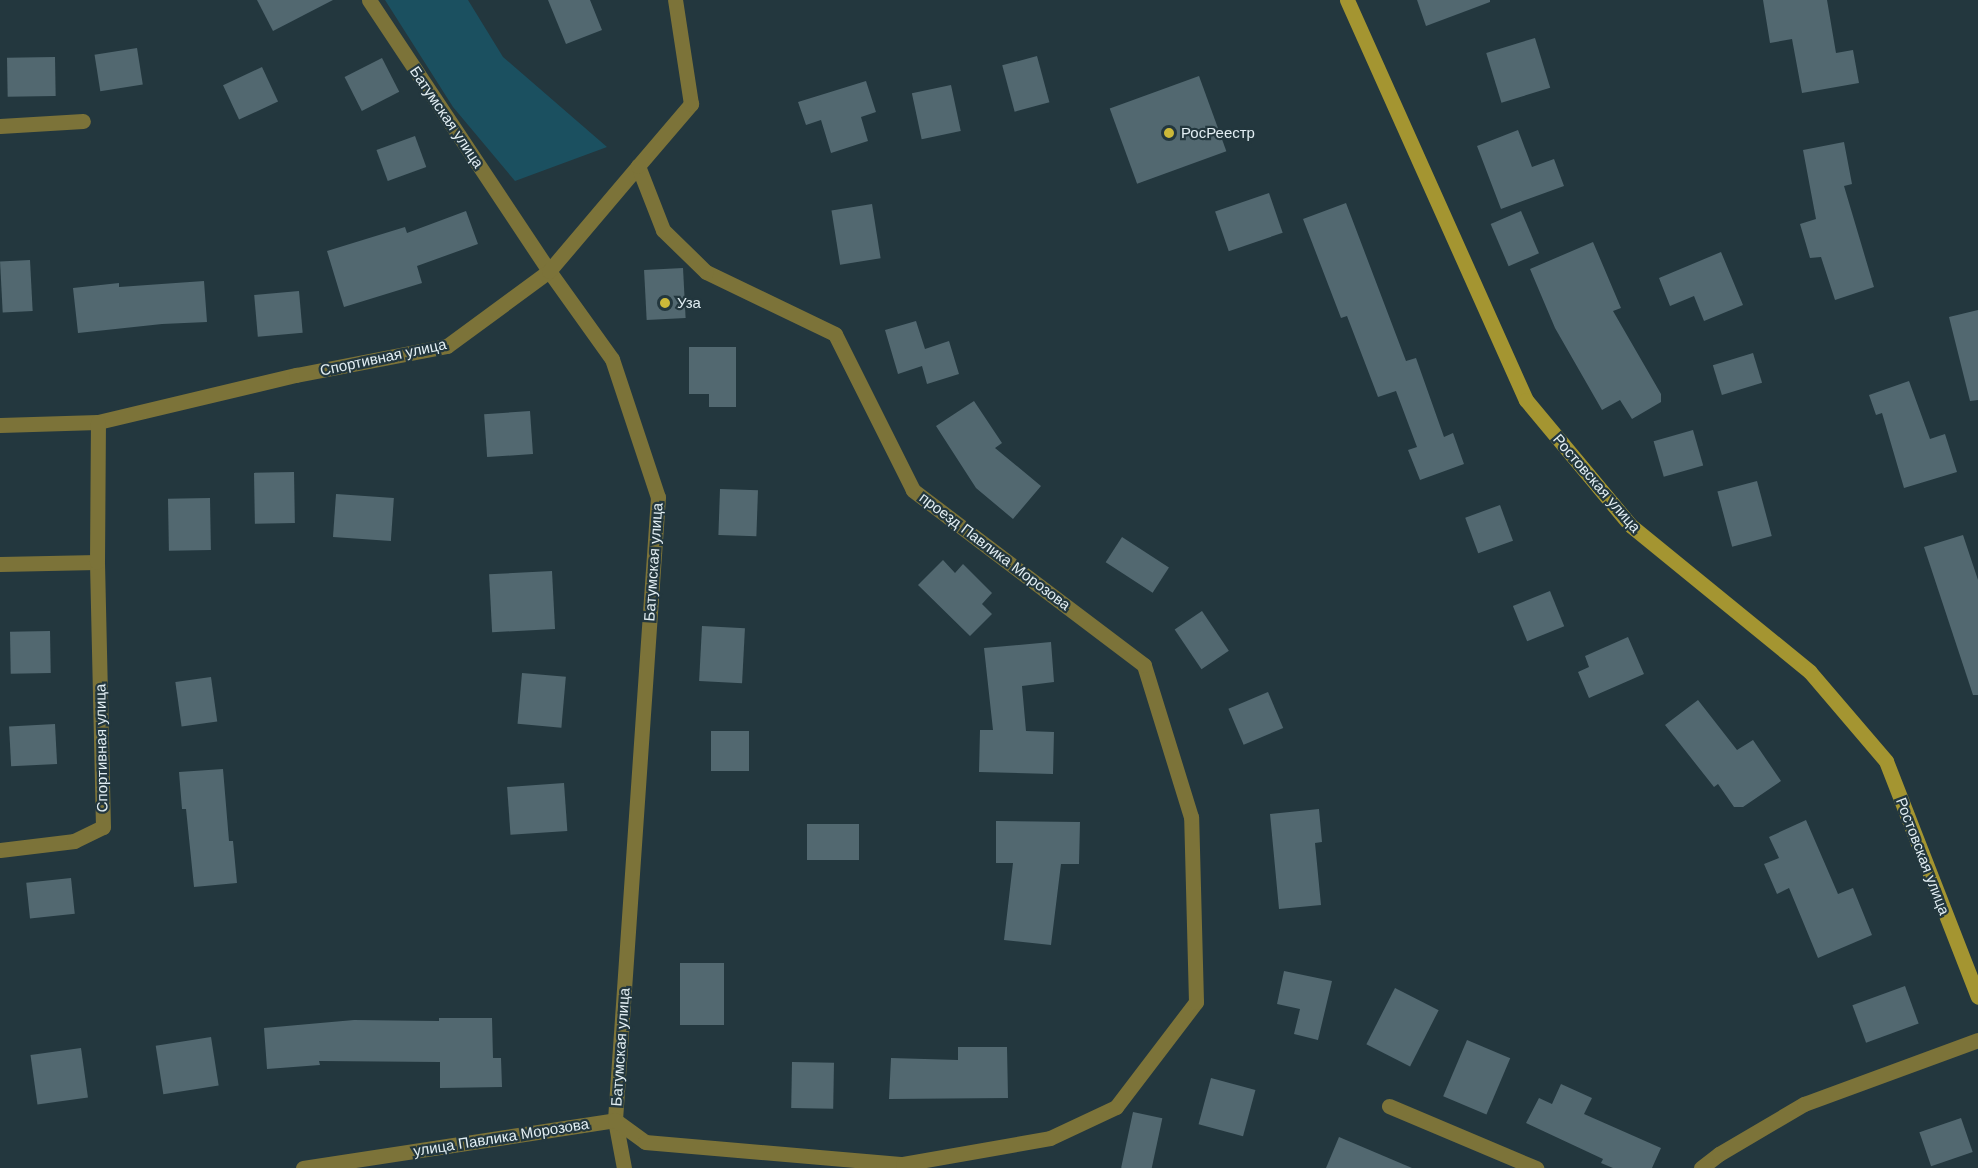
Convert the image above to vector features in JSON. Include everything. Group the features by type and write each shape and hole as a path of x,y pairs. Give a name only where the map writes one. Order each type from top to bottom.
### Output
{"street":[{"name":"Батумская улица","path":"369,0 549,271 612,359 658,497 615,1120 624,1168"},
{"path":"638,166 691,104 675,0"},
{"name":"Ростовская улица","path":"1347,0 1526,400 1630,525 1810,672 1886,761 1978,998"},
{"path":"0,126 83,121"},
{"name":"Спортивная улица","path":"0,425 98,422 296,375 447,346 549,271 638,166"},
{"name":"проезд Павлика Морозова","path":"615,1120 645,1142 903,1164 1050,1138 1116,1107 1196,1002 1191,817 1144,665 913,490 835,334 706,272 663,230 638,166"},
{"name":"Спортивная улица","path":"0,850 74,841 103,827 97,562 98,422"},
{"path":"0,564 97,562"},
{"path":"1701,1168 1719,1154 1804,1104 1978,1040"},
{"path":"1389,1106 1536,1168"},
{"name":"улица Павлика Морозова","path":"303,1168 615,1120"}],"shaded area":[{"path":"385,0 468,0 503,57 607,147 515,181 453,107"}],"building":[{"path":"257,0 333,0 273,31"},
{"path":"548,0 590,0 602,30 566,44"},
{"path":"1417,0 1490,0 1490,2 1426,26"},
{"path":"1763,0 1827,0 1836,53 1853,50 1859,83 1802,93 1792,39 1770,43"},
{"path":"1535,38 1550,88 1501,103 1486,53"},
{"path":"137,48 143,85 100,91 95,55"},
{"path":"1037,56 1049,102 1015,112 1002,65"},
{"path":"55,57 56,96 8,97 7,58"},
{"path":"382,58 399,92 362,111 345,77"},
{"path":"262,67 278,101 239,120 223,85"},
{"name":"РосРеестр","path":"1199,76 1226,151 1137,184 1110,108"},
{"path":"866,81 876,112 861,117 868,141 831,153 821,120 806,125 798,102"},
{"path":"951,85 961,131 922,139 912,93"},
{"path":"1518,130 1532,167 1554,159 1564,186 1501,209 1477,146"},
{"path":"415,136 426,167 388,181 376,150"},
{"path":"1844,142 1852,184 1844,186 1874,287 1835,300 1821,257 1810,258 1800,224 1816,219 1803,150"},
{"path":"1269,193 1283,233 1229,251 1215,212"},
{"path":"1346,203 1406,361 1416,358 1444,437 1453,433 1464,464 1420,480 1408,450 1417,447 1396,391 1378,397 1347,316 1341,318 1303,219"},
{"path":"872,204 881,258 840,265 832,210"},
{"path":"466,211 478,244 417,266 422,283 344,307 327,251 405,227 407,233"},
{"path":"1521,211 1539,253 1509,266 1491,224"},
{"path":"1593,242 1621,308 1613,311 1661,394 1661,402 1632,419 1620,400 1602,410 1555,328 1530,269"},
{"path":"1721,252 1743,305 1704,321 1694,296 1670,306 1659,278"},
{"path":"30,260 33,311 3,313 0,262"},
{"name":"Уза","path":"683,268 686,318 647,320 644,270"},
{"path":"204,281 207,322 162,324 78,333 73,288 119,283 119,287"},
{"path":"299,291 303,333 258,337 254,295"},
{"path":"1978,310 1978,400 1970,401 1949,317"},
{"path":"916,321 925,349 949,341 959,374 927,384 922,366 898,374 885,330"},
{"path":"689,347 736,347 736,407 709,407 709,394 689,394"},
{"path":"1753,353 1762,383 1722,395 1713,365"},
{"path":"1909,381 1930,439 1945,434 1957,472 1904,488 1882,413 1876,415 1869,395"},
{"path":"974,401 1002,443 995,448 1041,486 1013,519 976,488 936,426"},
{"path":"530,411 533,454 487,457 484,414"},
{"path":"1693,430 1703,466 1664,477 1654,441"},
{"path":"294,472 295,523 255,524 254,473"},
{"path":"1757,481 1772,536 1732,547 1717,492"},
{"path":"720,489 758,490 756,536 718,535"},
{"path":"336,494 394,498 391,541 333,537"},
{"path":"210,498 211,550 169,551 168,499"},
{"path":"1500,505 1513,541 1478,553 1465,518"},
{"path":"1963,535 1978,580 1978,695 1973,695 1924,547"},
{"path":"1122,537 1169,567 1153,593 1106,562"},
{"path":"943,560 955,573 963,564 992,593 982,604 992,614 970,636 918,585"},
{"path":"552,571 555,629 492,632 489,574"},
{"path":"1550,591 1564,626 1527,641 1513,606"},
{"path":"1202,611 1229,651 1201,669 1175,629"},
{"path":"702,626 745,628 742,683 699,681"},
{"path":"50,631 51,673 11,674 10,632"},
{"path":"1628,637 1644,674 1589,698 1578,672 1589,667 1585,656"},
{"path":"1051,642 1054,682 1022,686 1026,731 1054,732 1053,774 979,772 980,730 993,730 984,648"},
{"path":"522,673 566,677 561,728 518,724"},
{"path":"211,677 217,722 182,727 175,682"},
{"path":"1268,692 1283,728 1244,745 1228,709"},
{"path":"1698,700 1737,750 1753,740 1781,781 1743,807 1734,807 1718,784 1714,787 1665,725"},
{"path":"55,724 57,764 11,766 9,726"},
{"path":"711,731 749,731 749,771 711,771"},
{"path":"223,769 229,841 233,841 237,883 194,887 186,809 182,809 179,772"},
{"path":"564,783 567,831 510,835 507,787"},
{"path":"1319,809 1322,842 1315,843 1321,905 1279,909 1270,814"},
{"path":"1806,820 1838,894 1853,888 1872,935 1818,958 1789,888 1777,894 1764,864 1779,858 1769,837"},
{"path":"996,821 1080,822 1079,864 1061,864 1051,945 1004,940 1013,863 996,863"},
{"path":"807,824 859,824 859,860 807,860"},
{"path":"71,878 75,914 30,919 26,883"},
{"path":"680,963 724,963 724,1025 680,1025"},
{"path":"1284,971 1332,981 1318,1040 1294,1034 1300,1009 1277,1004"},
{"path":"1905,986 1919,1024 1866,1043 1852,1005"},
{"path":"1395,988 1439,1010 1410,1066 1366,1044"},
{"path":"439,1018 492,1018 493,1058 501,1058 502,1087 440,1088 440,1062 319,1061 320,1065 267,1069 264,1028 354,1020 439,1021"},
{"path":"211,1037 219,1085 163,1094 156,1046"},
{"path":"1467,1040 1510,1058 1486,1115 1443,1096"},
{"path":"958,1047 1007,1047 1008,1098 889,1099 891,1058 958,1060"},
{"path":"81,1048 88,1098 37,1105 30,1055"},
{"path":"792,1062 834,1063 833,1109 791,1108"},
{"path":"1211,1078 1255,1090 1243,1136 1199,1124"},
{"path":"1561,1084 1592,1098 1584,1114 1661,1148 1652,1168 1613,1168 1601,1163 1603,1159 1526,1123 1539,1098 1552,1104"},
{"path":"1133,1112 1162,1118 1152,1168 1121,1168"},
{"path":"1961,1118 1973,1152 1931,1166 1919,1132"},
{"path":"1339,1137 1412,1168 1326,1168"}],"place":[{"name":"РосРеестр","path":"1169,133"},
{"name":"Уза","path":"665,303"}]}
